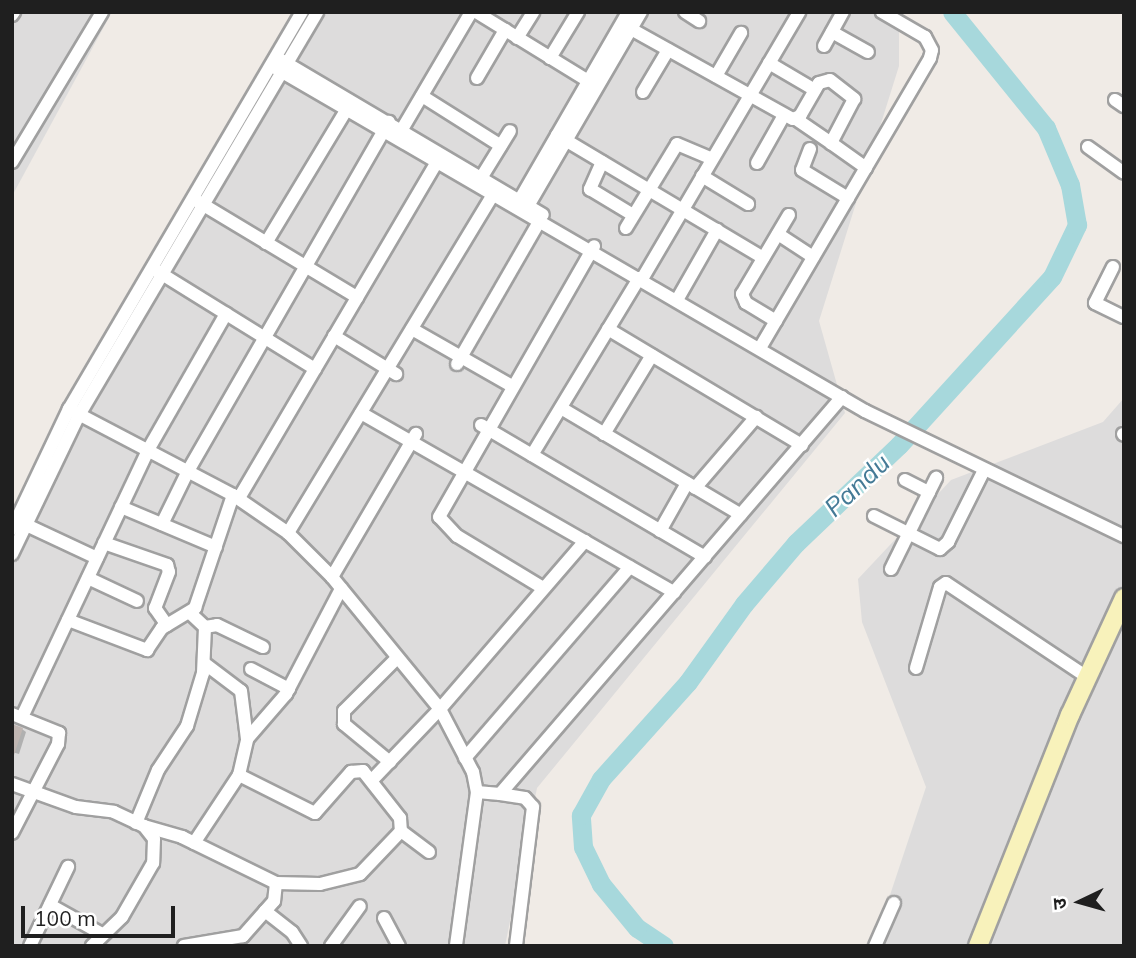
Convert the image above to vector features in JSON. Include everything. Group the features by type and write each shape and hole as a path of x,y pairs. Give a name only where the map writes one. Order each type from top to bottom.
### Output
{"street":[{"path":"12,162 102,12"},
{"path":"280,65 303,12"},
{"path":"12,554 18,524 74,412 280,65 317,12"},
{"path":"401,131 473,12 588,81"},
{"path":"517,38 533,12"},
{"path":"550,58 578,12"},
{"path":"561,137 588,81 628,12"},
{"path":"522,205 561,137 641,12"},
{"path":"685,12 699,21"},
{"path":"824,46 843,12"},
{"path":"760,348 932,50 925,37 883,12"},
{"path":"532,455 683,209 796,13"},
{"path":"631,29 790,117 866,167"},
{"path":"477,78 505,30"},
{"path":"832,32 868,52"},
{"path":"716,76 741,33"},
{"path":"643,92 668,50"},
{"path":"769,63 815,90"},
{"path":"280,65 522,205 865,411 1124,536"},
{"path":"757,163 790,117 826,79 854,99 831,143"},
{"path":"422,96 501,146"},
{"path":"267,243 349,105"},
{"path":"387,127 401,131 439,158 481,178 494,191"},
{"path":"162,524 188,471 387,127"},
{"path":"481,178 510,131"},
{"path":"561,137 764,258"},
{"path":"626,228 677,144 712,159"},
{"path":"1088,147 1124,173"},
{"path":"810,149 802,170 848,198"},
{"path":"68,620 143,650 167,625 190,613 236,497 439,158"},
{"path":"602,162 590,189 634,215"},
{"path":"702,176 748,204"},
{"path":"288,533 361,413 392,372 412,329 494,191"},
{"path":"198,202 357,297"},
{"path":"522,205 539,222 592,248"},
{"path":"776,321 743,299 789,215"},
{"path":"458,361 539,222"},
{"path":"677,300 717,230"},
{"path":"778,234 813,257"},
{"path":"543,588 457,536 439,517 485,427 512,386 592,248"},
{"path":"1113,267 1095,303 1124,317"},
{"path":"157,271 314,369"},
{"path":"12,833 58,744 59,733 17,716 68,620 148,450 226,314"},
{"path":"412,329 458,361 512,386"},
{"path":"608,329 802,445"},
{"path":"334,336 392,372"},
{"path":"604,433 652,355"},
{"path":"500,794 842,397"},
{"path":"561,408 741,515"},
{"path":"74,412 236,497 288,533 332,577 440,709 465,758 477,792 456,946"},
{"path":"361,413 414,438 464,472 674,592"},
{"path":"660,531 691,486 756,417"},
{"path":"485,427 705,557"},
{"path":"332,577 414,438"},
{"path":"874,516 936,548 945,547 984,470"},
{"path":"891,569 936,478"},
{"path":"905,480 929,492"},
{"path":"121,507 216,547"},
{"path":"18,524 97,558"},
{"path":"373,779 440,709 585,541"},
{"path":"104,543 182,570"},
{"path":"164,563 169,572 155,608 167,625"},
{"path":"465,758 630,567"},
{"path":"88,578 136,601"},
{"path":"916,668 940,587 946,583 1087,677"},
{"path":"247,739 289,689 341,589"},
{"path":"978,946 1087,677 1124,598"},
{"path":"190,613 205,626 217,625 263,648"},
{"path":"140,825 158,770 187,726 204,663 205,626"},
{"path":"390,762 344,724 344,711 397,658"},
{"path":"194,843 239,775 247,739 241,691 204,663"},
{"path":"251,669 289,689"},
{"path":"12,784 194,843 276,883 320,884 360,874 401,831 400,818 373,779 363,771 351,772 315,813 239,775"},
{"path":"477,792 525,798 533,807 516,946"},
{"path":"92,946 122,917 153,863 154,839 140,825"},
{"path":"401,831 429,852"},
{"path":"34,944 68,867"},
{"path":"184,946 233,942 265,911 277,894 276,883"},
{"path":"875,946 894,903"},
{"path":"50,905 102,934"},
{"path":"331,946 360,906"},
{"path":"265,911 292,932 301,946"},
{"path":"384,918 399,946"}],"shaded area":[{"path":"12,12 112,12 12,196"},
{"path":"313,12 899,12 899,66 819,321 845,413 537,788 505,946 12,946 12,535"},
{"path":"1124,398 1124,946 873,946 926,787 862,622 858,579 951,480 1103,422"}],"building":[{"path":"12,724 23,728 14,755 12,755"}],"waterway":[{"name":"Pandu","path":"664,946 637,928 601,884 583,847 581,815 601,779 688,682 744,604 796,543 899,445 1052,277 1077,225 1070,185 1046,128 952,12"}]}
